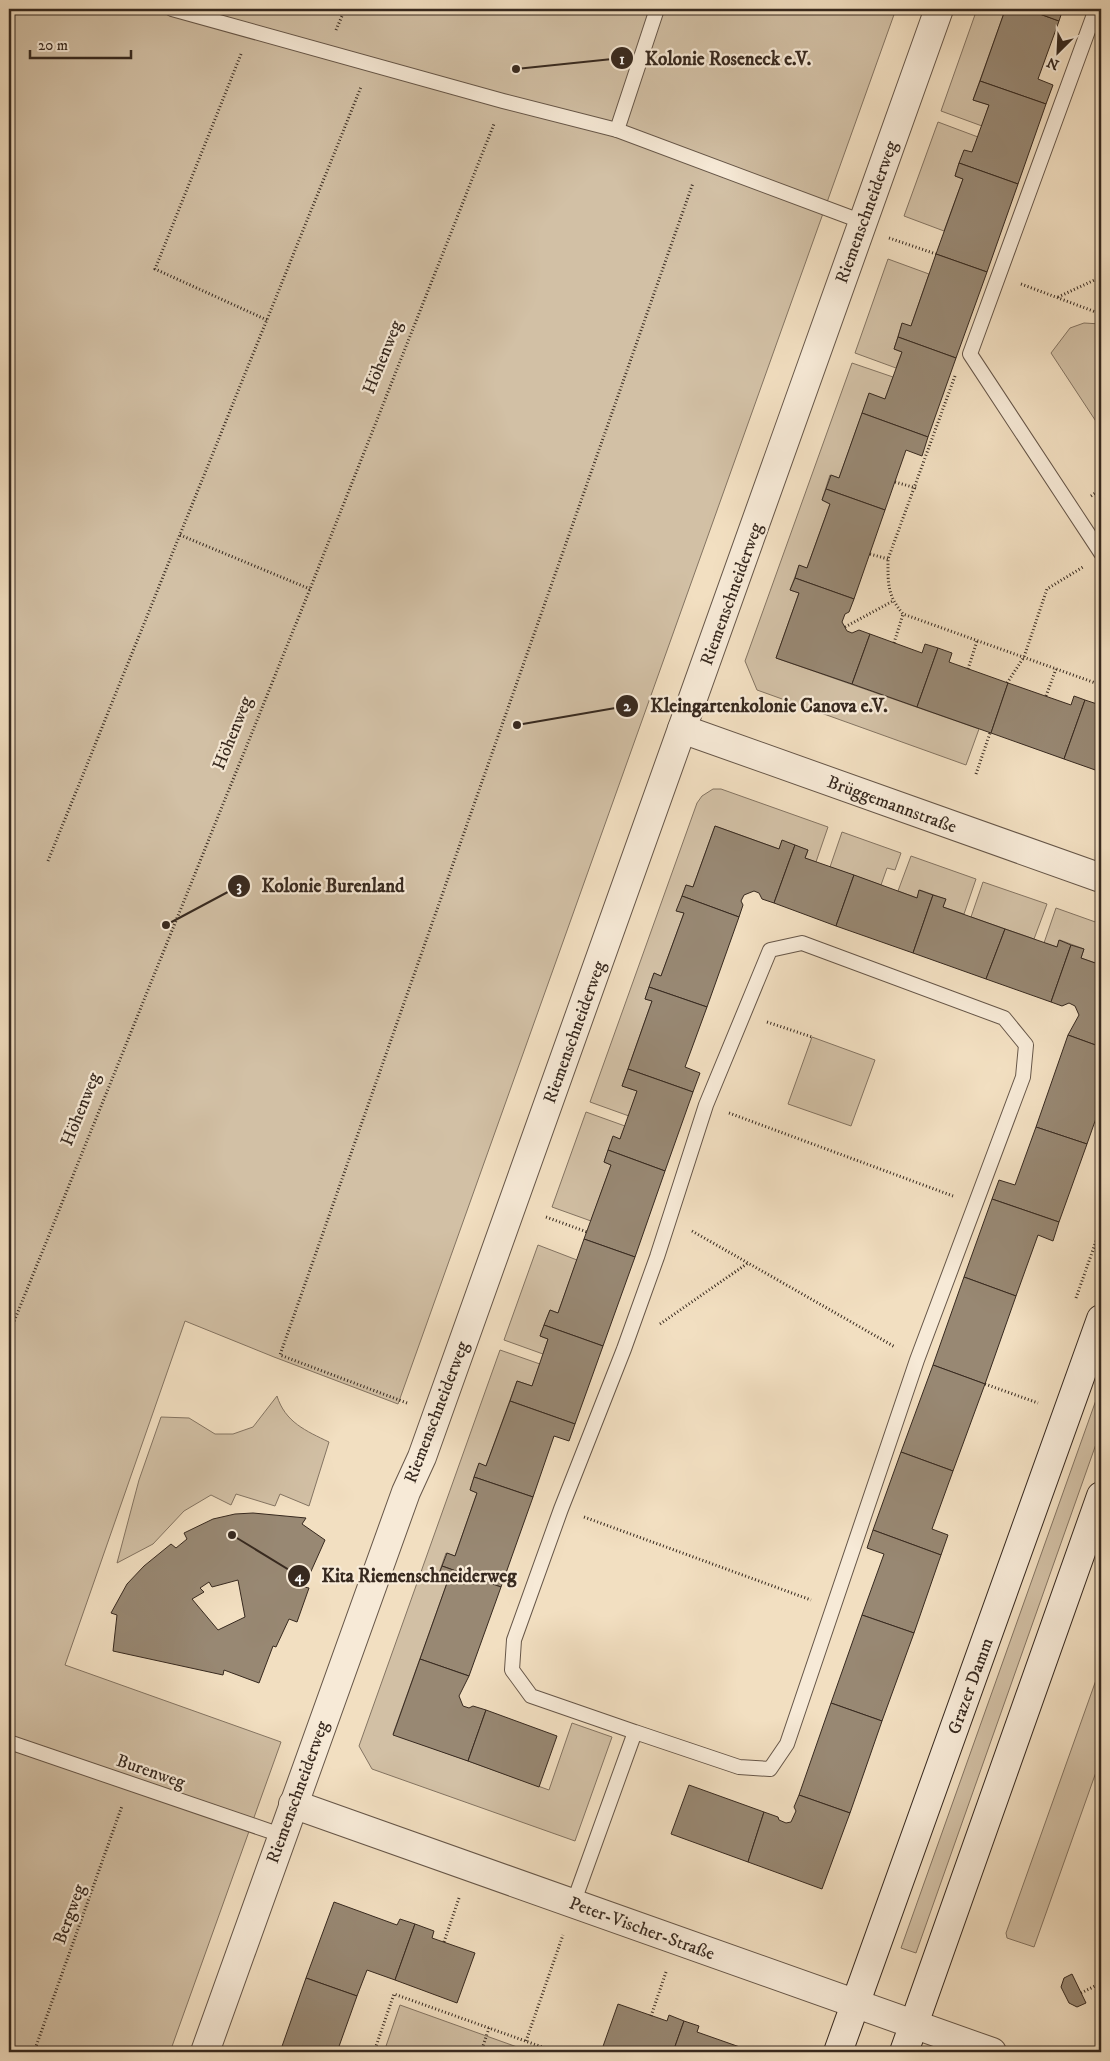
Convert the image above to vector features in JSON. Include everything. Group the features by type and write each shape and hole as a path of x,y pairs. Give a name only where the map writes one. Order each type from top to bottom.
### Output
{"street":[{"name":"Riemenschneiderweg","path":"205,2052 292,1804 406,1492 422,1457 939,9"},
{"name":"Brüggemannstraße","path":"682,729 1101,878"},
{"name":"Grazer Damm","path":"838,2052 1101,1319"},
{"path":"904,2052 1101,1496"},
{"name":"Peter-Vischer-Straße","path":"292,1804 992,2052"}],"lane":[{"path":"172,9 371,62 503,101 617,130 863,222"},
{"path":"617,130 657,9"},
{"path":"1096,9 970,354 1101,552"},
{"path":"802,943 1004,1018 1026,1045 1023,1077 917,1360 787,1744 770,1769 739,1767 531,1696 512,1670 514,1640 561,1509 624,1349 670,1218 706,1105 744,1014 770,950 802,943"},
{"path":"574,1904 635,1732"},
{"name":"Burenweg","path":"9,1742 281,1835"}],"path":[{"path":"250,31 155,268 267,320"},
{"path":"48,861 371,62"},
{"name":"Höhenweg","path":"9,1334 310,589 486,145"},
{"path":"437,1414 280,1355 701,162"},
{"path":"9,216 14,217"},
{"path":"886,237 936,254"},
{"path":"999,276 1101,314"},
{"path":"1057,298 1101,277"},
{"path":"970,354 956,374 916,488 888,559 888,585 893,602 903,614 1101,685"},
{"path":"895,482 916,488"},
{"path":"180,535 310,589"},
{"path":"870,554 888,559"},
{"path":"1007,683 1024,657 1047,589 1086,565"},
{"path":"845,627 893,602"},
{"path":"894,643 903,614"},
{"path":"968,669 977,641"},
{"path":"1046,696 1056,669"},
{"path":"976,774 990,733"},
{"path":"744,1014 812,1037"},
{"path":"706,1105 974,1204"},
{"path":"546,1217 587,1232"},
{"path":"670,1218 917,1360"},
{"path":"624,1349 748,1263"},
{"path":"984,1384 1038,1403"},
{"path":"561,1509 832,1608"},
{"name":"Bergweg","path":"34,2052 130,1784"},
{"path":"444,1942 459,1898"},
{"path":"526,2041 563,1935"},
{"path":"651,2016 666,1972"},
{"path":"1082,1994 1101,1983"},
{"path":"374,2052 394,1994 556,2052"},
{"path":"481,2052 489,2028"}],"shaded area":[{"path":"9,9 896,9 398,1404 185,1321 65,1665 281,1742 170,2052 9,2052"},
{"path":"977,9 996,9 1004,13 973,100 989,105 982,126 941,111"},
{"path":"938,122 978,137 972,152 959,163 955,176 963,179 944,231 904,216"},
{"path":"888,259 929,274 911,326 902,324 894,349 902,352 896,368 855,353"},
{"path":"1084,323 1101,324 1101,429 1051,353 1070,328"},
{"path":"852,363 893,377 885,399 869,394 839,478 830,475 822,500 830,504 807,568 799,566 790,590 799,593 776,658 979,729 966,765 757,690 745,661"},
{"path":"713,789 721,789 828,827 816,862 805,858 808,850 782,841 779,849 715,826 693,887 686,885 677,911 684,913 661,976 654,973 645,999 652,1001 622,1086 637,1091 629,1116 590,1102 697,803 702,796"},
{"path":"842,832 901,853 895,870 887,868 881,885 830,867"},
{"path":"911,856 976,879 964,914 943,907 945,899 920,890 917,898 898,891"},
{"path":"983,882 1047,904 1034,939 971,917"},
{"path":"1056,908 1101,924 1101,965 1081,958 1084,949 1060,940 1057,947 1044,943"},
{"path":"812,1037 875,1060 851,1126 788,1104"},
{"path":"586,1112 625,1126 620,1139 613,1137 604,1162 611,1165 591,1221 552,1207"},
{"path":"538,1245 577,1260 558,1313 550,1310 540,1336 548,1339 543,1354 504,1340"},
{"path":"500,1350 540,1364 532,1386 517,1381 486,1466 479,1464 470,1490 477,1493 455,1556 446,1553 437,1579 447,1583 393,1734 549,1790 572,1723 612,1737 575,1841 372,1769 359,1746"},
{"path":"1101,1386 1101,1430 916,1953 901,1948"},
{"path":"277,1396 285,1413 297,1425 329,1442 309,1506 280,1494 275,1506 236,1494 231,1505 211,1495 184,1511 153,1544 117,1563 139,1480 161,1417 189,1418 215,1434 233,1434 253,1427"},
{"path":"1101,1666 1101,1758 1034,1947 1007,1938 1006,1933"},
{"path":"400,2005 531,2052 384,2052"}],"building":[{"path":"996,9 1026,9 1059,21 1038,79 1053,85 1046,104 980,81 1004,13"},
{"path":"1026,9 1063,9 1059,21"},
{"path":"980,81 1046,104 1018,184 959,163 964,150 972,152 989,105 973,100"},
{"path":"959,163 1018,184 987,272 936,254 963,179 955,176"},
{"path":"936,254 987,272 956,358 898,337 902,323 911,326"},
{"path":"898,337 956,358 928,437 862,413 869,393 885,399 902,352 894,349"},
{"path":"862,413 928,437 922,456 906,450 885,510 826,489 831,475 839,478"},
{"path":"826,489 885,510 854,599 795,578 799,565 807,568 830,504 822,500"},
{"path":"795,578 854,599 849,612 845,614 842,622 847,631 852,633 859,630 870,634 852,684 776,658 799,593 790,590"},
{"path":"870,634 922,653 925,644 938,648 917,707 852,684"},
{"path":"938,648 952,653 949,662 1008,683 991,733 917,707"},
{"path":"1008,683 1071,705 1074,696 1085,700 1064,759 991,733"},
{"path":"1085,700 1100,705 1097,713 1101,715 1101,772 1064,759"},
{"path":"715,826 779,849 782,840 795,845 774,903 762,899 759,893 754,891 744,895 741,901 743,905 739,917 682,896 686,885 693,887"},
{"path":"795,845 808,850 805,858 854,875 836,926 774,903"},
{"path":"854,875 917,898 919,890 933,895 913,953 836,926"},
{"path":"933,895 946,899 943,907 1005,929 986,979 913,953"},
{"path":"682,896 739,917 707,1007 649,987 654,973 661,976 684,913 676,911"},
{"path":"1005,929 1057,947 1059,940 1071,945 1051,1002 986,979"},
{"path":"1071,945 1084,949 1081,958 1101,965 1101,1047 1068,1035 1079,1015 1075,1006 1069,1003 1062,1006 1051,1002"},
{"path":"649,987 707,1007 685,1067 700,1073 693,1092 628,1069 652,1001 645,999"},
{"path":"1068,1035 1101,1047 1101,1104 1087,1144 1036,1127"},
{"path":"628,1069 693,1092 665,1171 608,1150 613,1136 620,1139 637,1091 622,1086"},
{"path":"1036,1127 1087,1144 1059,1222 992,1199 999,1180 1015,1185"},
{"path":"608,1150 665,1171 635,1257 584,1239 611,1165 604,1162"},
{"path":"992,1199 1059,1222 1053,1241 1038,1235 1016,1296 964,1277"},
{"path":"584,1239 635,1257 603,1346 544,1325 550,1310 558,1313"},
{"path":"964,1277 1016,1296 985,1384 933,1365"},
{"path":"544,1325 603,1346 575,1424 510,1401 517,1381 532,1386 548,1339 540,1336"},
{"path":"933,1365 985,1384 953,1471 901,1452"},
{"path":"510,1401 575,1424 569,1441 554,1436 533,1497 474,1477 479,1463 486,1466"},
{"path":"901,1452 953,1471 932,1529 948,1535 941,1555 873,1530"},
{"path":"474,1477 533,1497 501,1587 442,1566 447,1553 455,1556 477,1493 470,1490"},
{"path":"253,1513 306,1518 302,1524 325,1540 304,1587 309,1588 297,1622 289,1619 276,1647 273,1646 259,1683 224,1670 223,1675 113,1651 117,1615 111,1613 127,1584 144,1566 171,1544 176,1548 187,1539 184,1533 213,1519 235,1514","holes":["238,1580 245,1617 218,1630 192,1599 204,1592 200,1588 209,1582 212,1587"]},
{"path":"873,1530 941,1555 914,1633 862,1615 884,1554 867,1548"},
{"path":"442,1566 501,1587 469,1676 420,1659 447,1583 437,1579"},
{"path":"862,1615 914,1633 882,1721 831,1703"},
{"path":"420,1659 469,1676 459,1696 463,1706 469,1708 473,1706 486,1710 468,1761 393,1735"},
{"path":"831,1703 882,1721 850,1813 799,1795"},
{"path":"486,1710 557,1736 539,1787 468,1761"},
{"path":"689,1785 764,1812 748,1862 671,1834"},
{"path":"799,1795 850,1813 822,1889 748,1862 764,1812 778,1817 779,1820 786,1823 791,1822 796,1811 794,1807"},
{"path":"334,1902 397,1925 400,1919 415,1924 395,1980 367,1970 357,1996 306,1978"},
{"path":"415,1924 434,1931 432,1938 475,1953 457,2003 395,1980"},
{"path":"1072,1974 1086,2003 1077,2007 1069,2003 1061,1987 1064,1978"},
{"path":"306,1978 357,1996 337,2052 280,2052"},
{"path":"618,2004 667,2021 669,2015 684,2021 673,2052 601,2052"},
{"path":"684,2021 699,2026 697,2032 754,2052 673,2052"}],"place":[{"name":"Kolonie Roseneck e.V.","path":"516,69"},
{"name":"Kleingartenkolonie Canova e.V.","path":"517,725"},
{"name":"Kolonie Burenland","path":"166,925"},
{"name":"Kita Riemenschneiderweg","path":"232,1535"}]}
